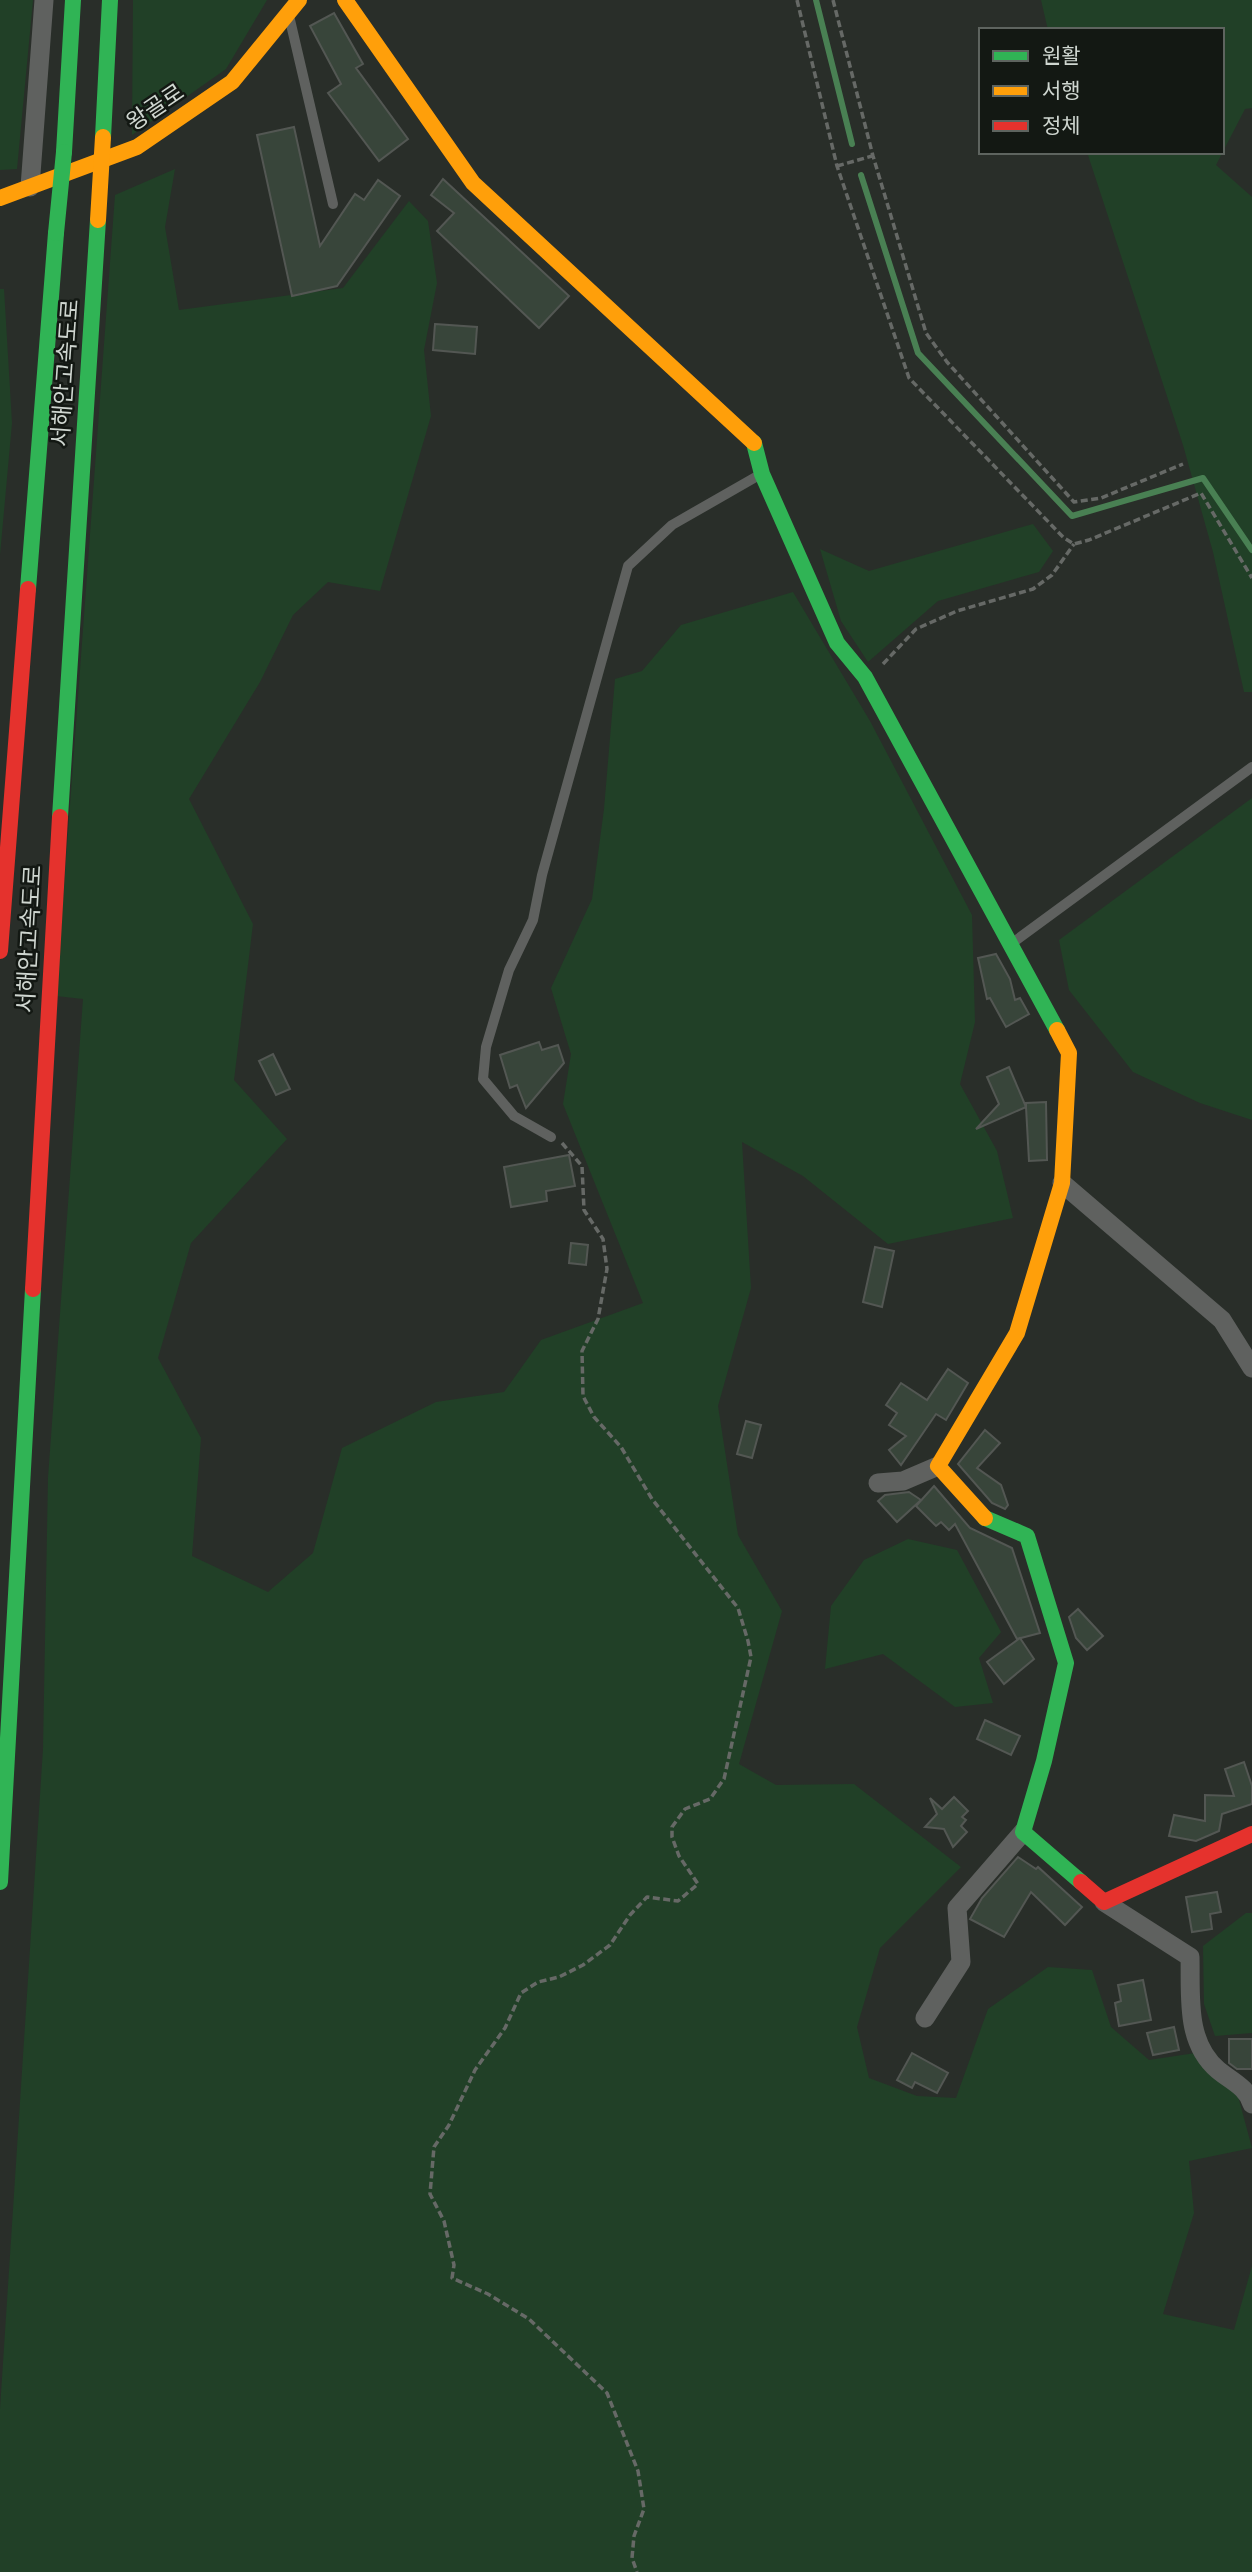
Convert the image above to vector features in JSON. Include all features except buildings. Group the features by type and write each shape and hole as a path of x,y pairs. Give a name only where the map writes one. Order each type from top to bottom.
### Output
{"main road":[{"name":"서해안고속도로","path":"0,951 64,152 73,0"},
{"name":"서해안고속도로","path":"0,1882 53,922 110,0"},
{"name":"왕골로","path":"0,198 137,147 232,82 299,0"},
{"path":"345,0 474,183 753,440 762,474 837,643 865,677 1069,1053 1062,1183 1017,1333 937,1466 982,1517 1027,1536 1066,1662 1044,1761 1023,1832 1104,1902 1252,1834"}],"street":[{"path":"30,187 44,0"},
{"path":"1062,1183 1222,1320 1252,1368"},
{"path":"878,1483 903,1481 937,1466"},
{"path":"925,2018 961,1962 957,1908 1023,1832"},
{"path":"1104,1902 1190,1957 1192,2029 1215,2068 1249,2094 1252,2104"}],"lane":[{"path":"288,13 333,204"},
{"path":"551,1137 514,1116 483,1079 486,1047 509,970 533,920 542,875 628,566 672,525 762,474"},
{"path":"1010,945 1252,767"}],"path":[{"path":"797,0 837,166 909,378 1065,538 1074,544"},
{"path":"833,0 873,156 926,333 947,362 1074,502 1101,498 1183,464"},
{"path":"837,166 873,156"},
{"path":"865,677 881,665 916,629 957,611 1034,589 1052,575 1074,544 1201,493 1252,578"},
{"path":"551,1137 560,1141 582,1166 584,1210 603,1239 607,1269 598,1319 582,1351 583,1396 594,1417 621,1447 652,1499 738,1608 751,1657 724,1779 710,1799 685,1808 672,1827 679,1856 698,1884 678,1901 647,1897 630,1915 610,1945 583,1965 559,1977 538,1982 521,1993 505,2028 475,2070 449,2124 434,2147 430,2194 444,2221 454,2264 452,2278 488,2294 529,2319 607,2393 638,2470 644,2508 634,2536 632,2558 638,2572"}],"green space":[{"path":"0,0 33,0 17,169 0,170"},
{"path":"133,0 267,0 226,69 132,135"},
{"path":"1041,0 1252,0 1252,108 1245,109 1224,150 1224,28 1048,28"},
{"path":"1088,154 1222,154 1216,165 1252,197 1252,692 1244,692 1213,552 1183,445"},
{"path":"175,169 165,227 179,310 343,288 409,201 428,221 437,283 424,350 431,416 380,591 328,582 293,615 260,682 189,799 253,924 234,1080 287,1139 191,1243 158,1358 201,1438 192,1556 268,1592 313,1553 342,1448 436,1402 504,1392 541,1340 643,1303 563,1104 571,1054 551,988 592,899 604,809 615,679 642,671 681,625 793,592 870,721 972,915 975,1022 960,1084 997,1151 1013,1218 888,1244 803,1176 742,1142 751,1288 718,1406 738,1535 782,1611 739,1764 776,1785 854,1784 961,1867 880,1948 857,2027 869,2078 917,2096 956,2098 988,2009 1048,1967 1092,1970 1111,2027 1149,2060 1202,2052 1238,2096 1252,2148 1189,2161 1194,2213 1163,2314 1234,2330 1252,2266 1252,2572 0,2572 0,2409 43,1749 48,1478 83,999 56,996 115,195"},
{"path":"0,289 4,289 12,423 0,555"},
{"path":"1033,524 1053,551 1039,572 938,601 868,662 841,621 820,549 869,571"},
{"path":"1252,798 1252,1120 1200,1103 1133,1072 1069,990 1059,940"},
{"path":"908,1539 957,1550 1001,1632 979,1658 993,1703 955,1707 883,1654 825,1669 831,1606 864,1560"},
{"path":"1246,1913 1252,1913 1252,2033 1215,2036 1204,2004 1203,1946"}],"waterway":[{"path":"816,0 852,144"},
{"path":"861,175 918,353 1072,516 1203,478 1252,550"}],"traffic: fast":[{"path":"64,152 73,0"},
{"path":"103,137 110,0"},
{"path":"56,233 64,152"},
{"path":"60,817 98,220"},
{"path":"28,589 56,233"},
{"path":"754,443 762,474 837,643 865,677 1057,1030"},
{"path":"0,1882 33,1289"},
{"path":"985,1518 1027,1536 1066,1663 1044,1761 1023,1832 1081,1882"}],"traffic: slow":[{"path":"0,198 137,147 232,82 299,0"},
{"path":"345,0 473,183 754,443"},
{"path":"98,220 103,137"},
{"path":"985,1518 938,1466 1017,1333 1062,1183 1069,1053 1057,1030"}],"traffic: jam":[{"path":"0,951 28,589"},
{"path":"33,1289 60,817"},
{"path":"1081,1882 1104,1902 1252,1834"}]}
